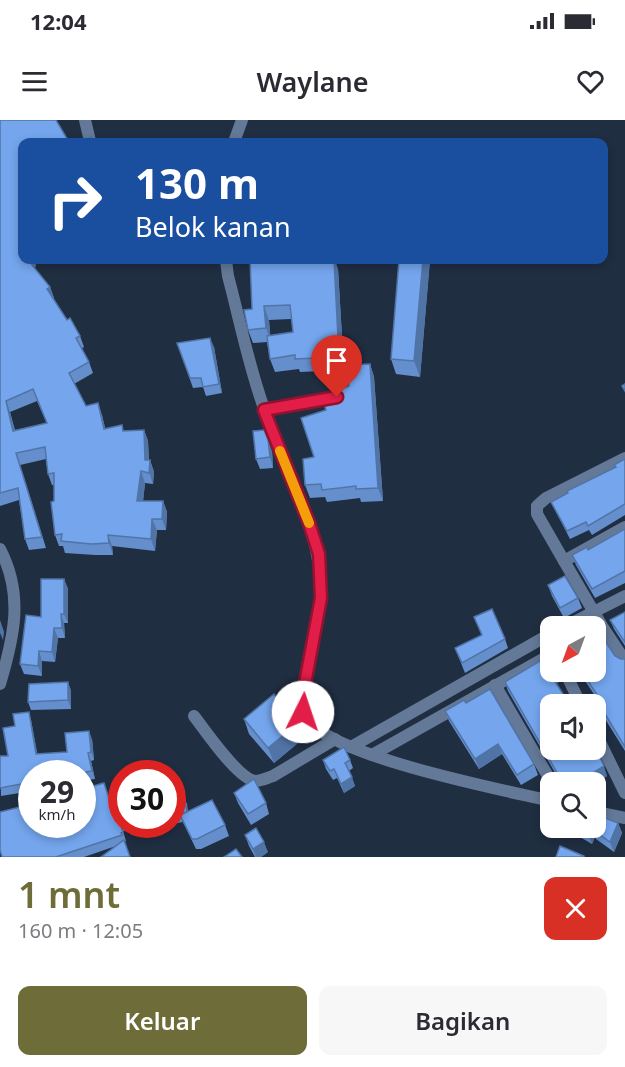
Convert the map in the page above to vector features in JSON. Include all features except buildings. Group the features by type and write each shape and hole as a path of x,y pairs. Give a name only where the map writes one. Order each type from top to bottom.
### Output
{"street":[{"path":"85,120 89,138"},
{"path":"235,138 242,120"},
{"path":"226,264 264,410 319,554 321,598 304,689 303,712 312,725 334,739 372,755 425,771 540,799"},
{"path":"264,410 337,397"},
{"path":"596,616 537,514 537,506 546,498 625,458"},
{"path":"564,561 625,527"},
{"path":"0,549 8,564 14,584 15,603 13,629 0,684"},
{"path":"586,616 625,596"},
{"path":"606,632 625,661"},
{"path":"351,747 540,640"},
{"path":"372,755 540,660"},
{"path":"495,685 546,772"},
{"path":"194,716 234,766 253,781 273,776 334,739"},
{"path":"606,754 625,793"},
{"path":"606,814 625,818"}],"slow traffic":[{"path":"280,451 309,523"}],"route":[{"path":"303,712 304,689 321,598 319,554 264,410 337,397"}]}
